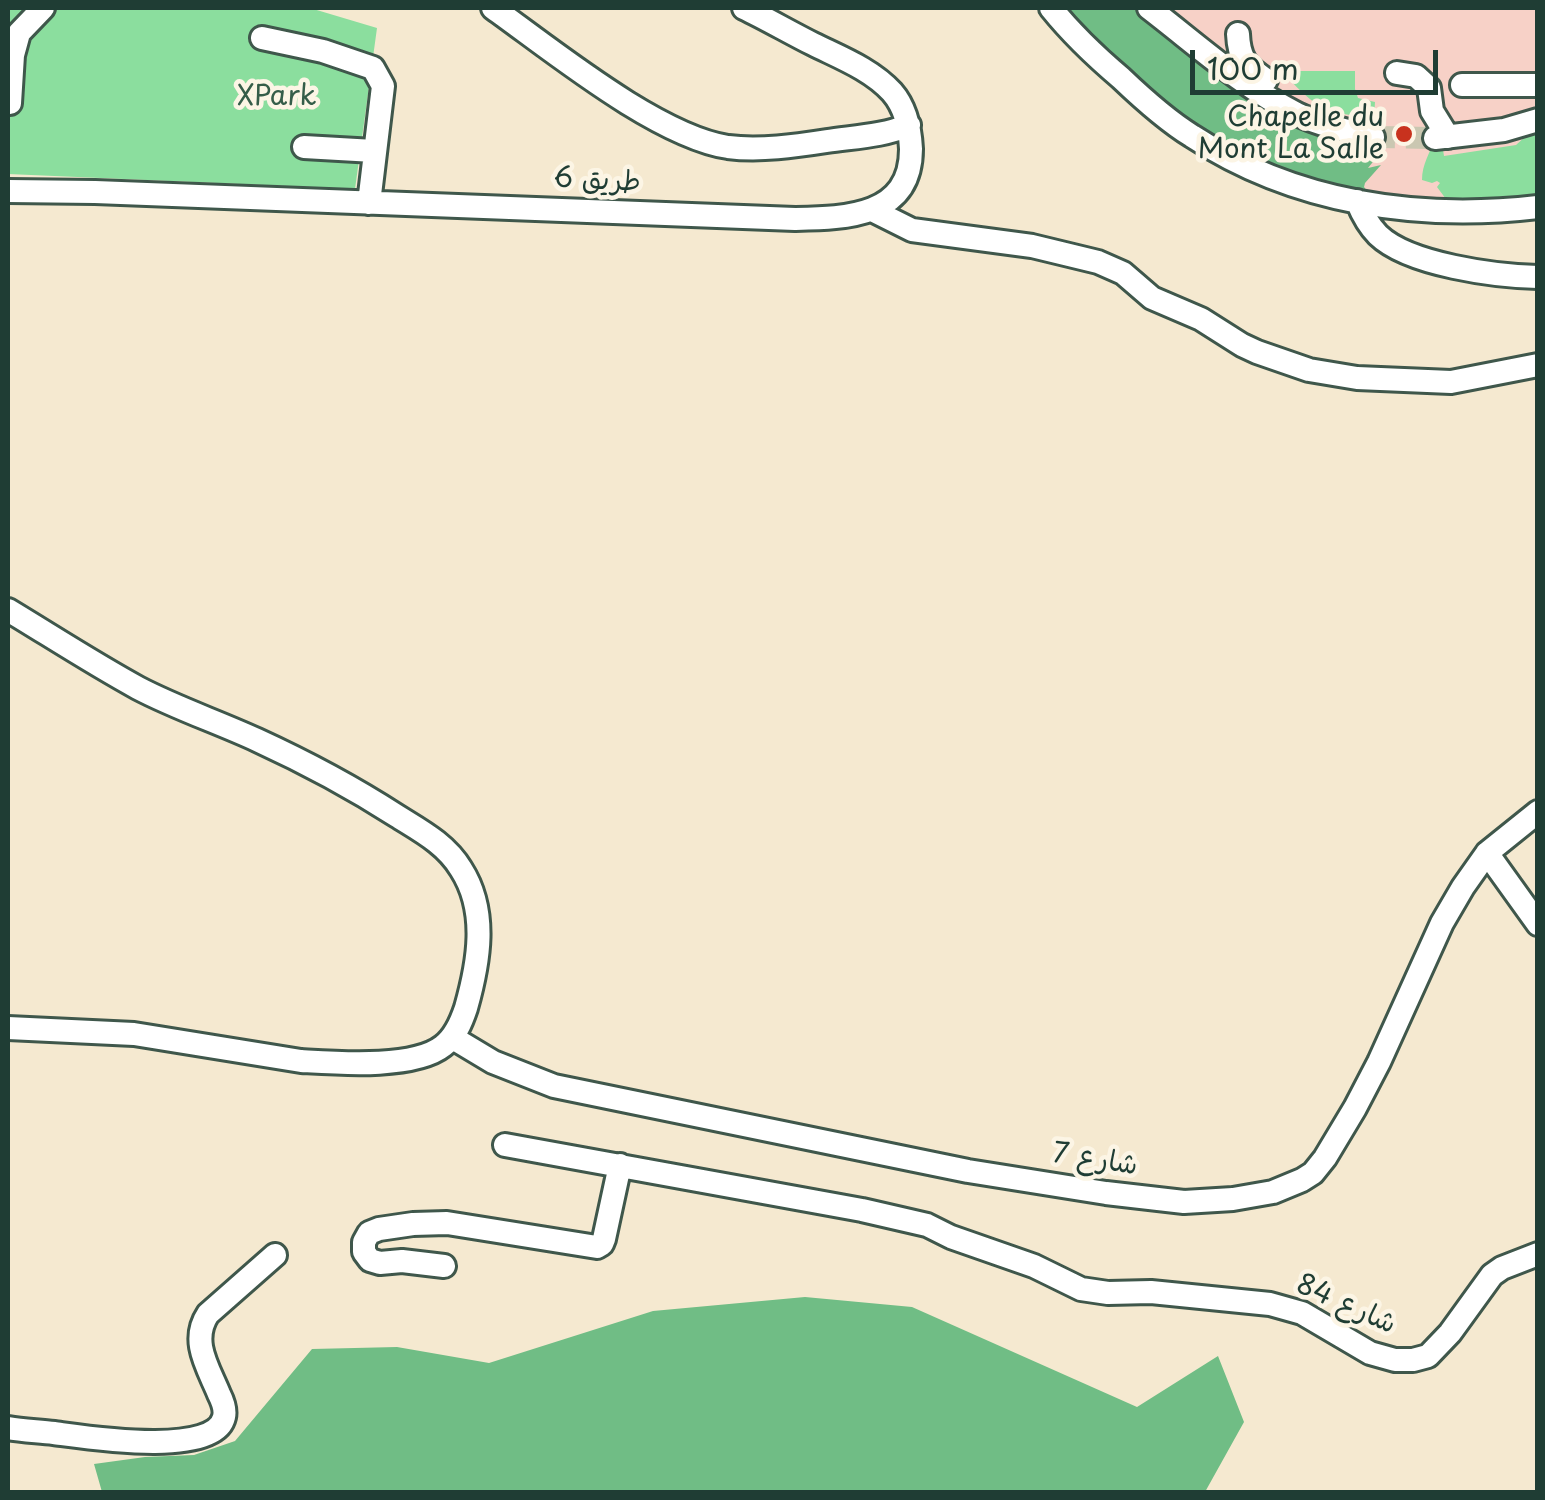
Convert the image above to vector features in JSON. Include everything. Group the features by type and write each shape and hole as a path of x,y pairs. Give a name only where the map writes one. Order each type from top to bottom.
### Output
{"street":[{"path":"10,103 13,56 19,33 43,8"},
{"path":"493,8 625,100 714,144 780,146 873,134 908,125"},
{"path":"744,8 858,67 894,94 908,125 911,160 901,187 872,210 904,227 1032,246 1098,262 1123,273 1152,298 1201,319 1242,345 1308,370 1357,378 1451,382 1538,365"},
{"path":"1051,8 1088,50 1150,105 1192,137 1272,178 1322,195 1399,209 1442,212 1538,207"},
{"path":"1149,8 1282,106 1301,116 1373,137"},
{"path":"1170,8 1190,28 1199,47"},
{"path":"1238,34 1239,52 1245,62 1326,124"},
{"path":"262,38 323,51 373,68 383,86 369,202"},
{"path":"1397,73 1416,76 1429,88 1441,138 1504,130 1538,120"},
{"path":"1462,85 1538,85"},
{"path":"304,147 374,152"},
{"name":"طريق 6","path":"8,190 795,219 828,219 872,210"},
{"path":"1357,202 1378,234 1392,246 1470,271 1538,277"},
{"path":"8,610 140,689 322,771 434,840 468,880 474,893 479,932 471,990 453,1038 439,1050 412,1058 365,1064 326,1063 134,1034 8,1028"},
{"name":"شارع 7","path":"453,1038 493,1062 554,1086 968,1172 1184,1202 1253,1196 1302,1180 1325,1158 1388,1045 1462,887 1487,853 1538,812"},
{"path":"1487,853 1538,924"},
{"name":"شارع 84","path":"505,1146 927,1225 1034,1266 1081,1289 1270,1304 1302,1313 1370,1353 1406,1361 1433,1352 1492,1275 1538,1254"},
{"path":"444,1266 370,1260 364,1252 364,1242 369,1233 378,1229 447,1224 597,1247 604,1239 620,1165"},
{"path":"8,1428 150,1443 203,1436 216,1430 224,1418 223,1403 199,1343 202,1322 275,1254"}],"shaded area":[{"path":"1060,8 1537,8 1537,197 1482,203 1347,194"}],"green space":[{"name":"XPark","path":"8,8 310,8 377,28 355,189 8,174"},
{"path":"1060,8 1138,8 1246,87 1371,148 1360,161 1376,158 1368,168 1381,165 1365,183 1372,197 1250,162 1171,111"},
{"path":"1291,71 1355,71 1358,98 1375,102 1374,118 1337,113 1319,105 1291,81"},
{"path":"1537,126 1537,197 1446,204 1437,187 1440,183 1422,180 1435,138 1441,137 1444,156 1516,145"},
{"path":"805,1297 912,1307 1137,1407 1218,1356 1244,1422 1205,1492 102,1492 94,1464 194,1455 235,1441 312,1349 397,1347 489,1363 653,1311"}],"tunnel":[{"path":"1373,137 1435,138"}],"place":[{"name":"Chapelle du Mont La Salle","path":"1404,134"}]}
